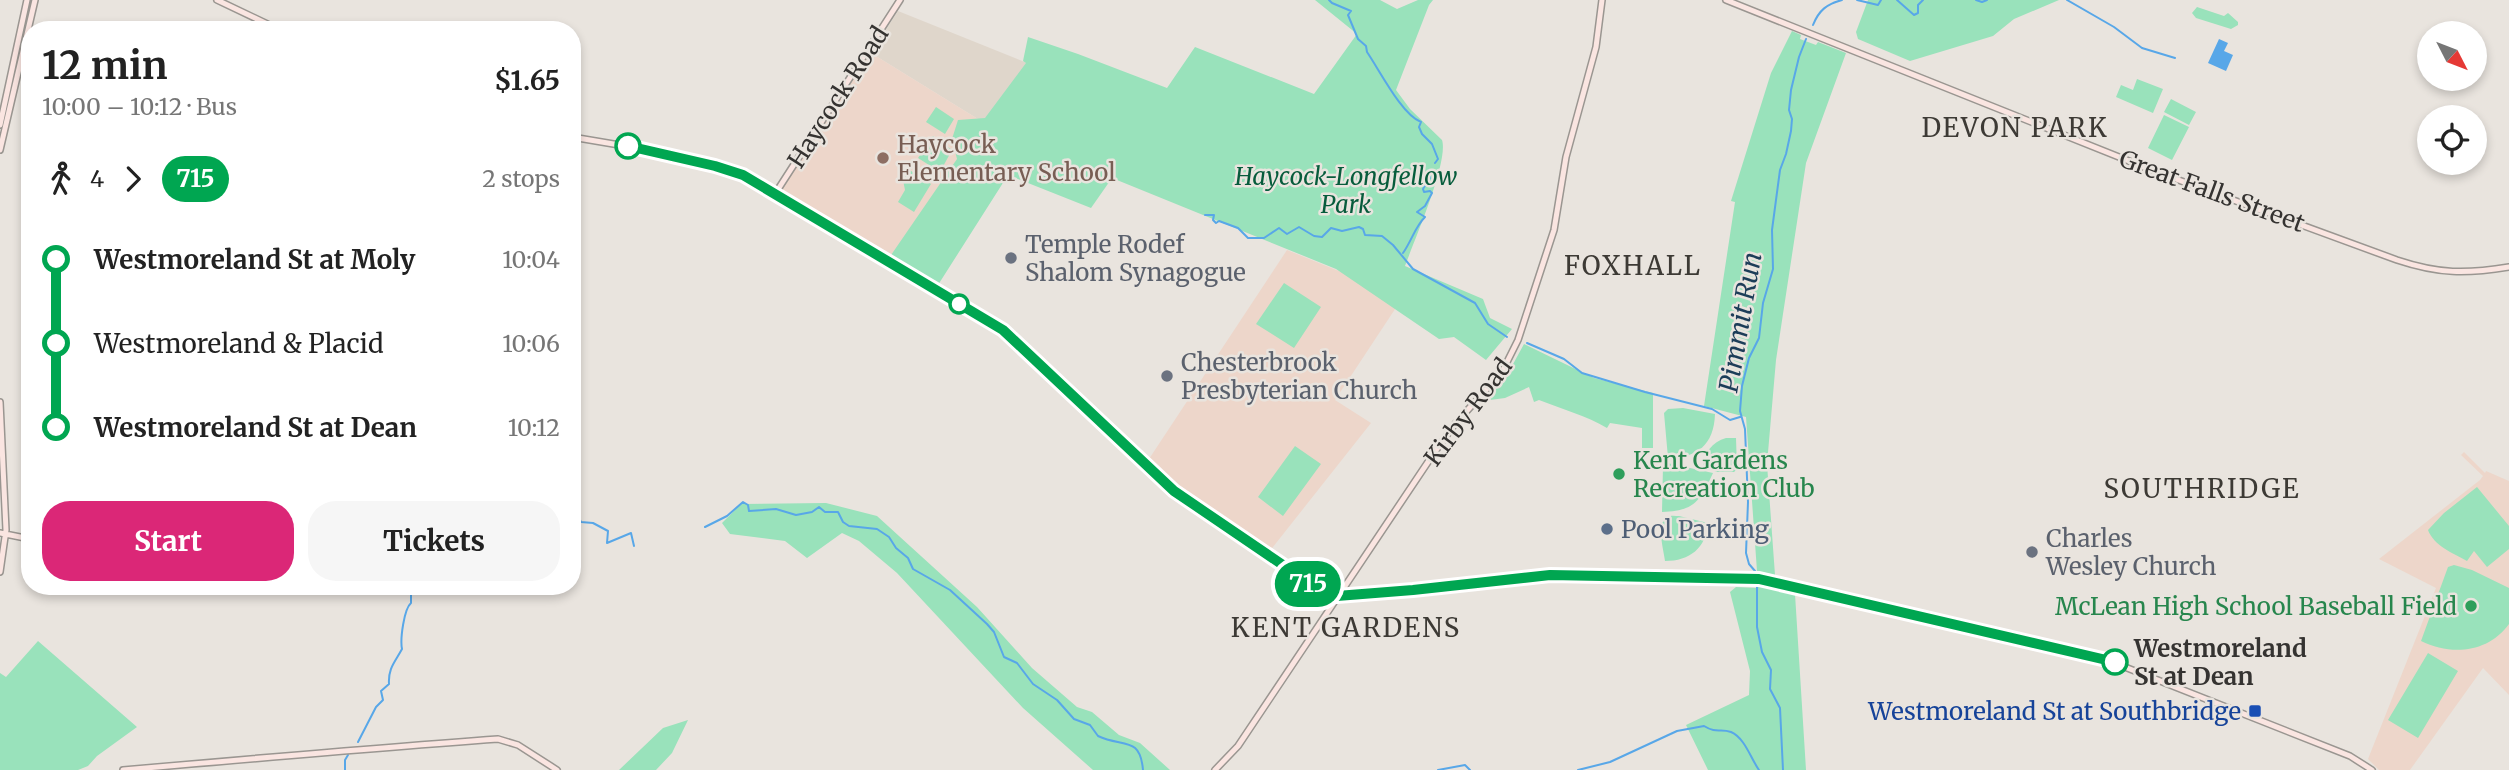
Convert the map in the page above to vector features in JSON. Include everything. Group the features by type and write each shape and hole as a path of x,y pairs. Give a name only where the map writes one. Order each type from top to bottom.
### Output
{"main road":[{"path":"22,21 27,0"},
{"path":"30,21 35,0"},
{"path":"217,0 260,21"},
{"name":"Haycock Road","path":"775,194 900,0"},
{"name":"Kirby Road","path":"1215,770 1238,746 1445,438 1494,382 1515,349 1554,230 1566,157 1596,47 1602,0"},
{"name":"Great Falls Street","path":"1726,0 2154,171 2397,260 2421,268 2454,273 2509,267"},
{"path":"0,125 21,28"},
{"path":"0,150 21,60"},
{"path":"581,139 654,151 743,175 1003,330 1174,491 1315,589 1337,596 1550,575 1759,579 2112,661 2350,756 2372,770"},
{"path":"0,402 3,534 0,572"},
{"path":"3,534 21,538"},
{"path":"123,770 498,739 518,745 556,770"}],"shaded area":[{"path":"898,11 1027,63 986,124 871,53"},
{"name":"Haycock Elementary School","path":"871,53 986,124 894,262 780,192"},
{"path":"1287,250 1403,297 1335,400 1371,423 1269,552 1173,487 1147,462"},
{"path":"2464,452 2485,473 2486,471 2509,481 2509,695 2483,668 2410,770 2379,770 2368,759 2436,588 2379,559 2480,480 2483,476 2461,455"}],"green space":[{"name":"Haycock-Longfellow Park","path":"1315,0 1380,0 1397,9 1418,0 1433,0 1396,90 1410,109 1442,140 1443,150 1436,183 1405,266 1483,299 1490,318 1512,329 1486,360 1454,337 1439,339 1336,269 1112,178 1091,208 1008,175 938,285 889,258 957,159 952,139 958,120 985,118 1026,63 1023,61 1028,37 1167,88 1195,47 1314,94 1357,34"},
{"path":"1868,0 2059,0 2014,19 1993,36 1910,61 1858,39 1856,32"},
{"path":"2197,7 2224,16 2228,13 2238,25 2231,29 2196,18 2192,13"},
{"path":"1792,31 1801,35 1800,39 1816,45 1818,42 1846,53 1806,163 1776,360 1767,464 1775,575 1757,571 1746,417 1704,406 1735,202 1731,201 1771,73"},
{"path":"2137,79 2163,89 2153,113 2116,97 2121,85 2133,90"},
{"path":"2171,99 2196,112 2189,125 2164,112"},
{"path":"936,107 954,119 945,134 926,122"},
{"path":"2164,115 2189,127 2172,160 2148,148"},
{"path":"933,136 952,150 940,172 918,158"},
{"path":"908,169 931,184 914,212 898,202 905,190 903,180"},
{"path":"1284,283 1321,307 1294,348 1256,324"},
{"path":"1524,344 1594,378 1653,393 1653,448 1642,448 1642,428 1610,423 1607,428 1539,400 1534,402 1529,387 1505,398 1490,400 1488,398 1506,377"},
{"path":"1683,408 1715,414 1714,425 1702,448 1687,455 1668,458 1664,413 1668,409"},
{"path":"1726,438 1736,438 1737,469 1734,472 1717,472 1703,467 1710,449"},
{"path":"1295,446 1321,464 1283,516 1258,497"},
{"path":"1667,463 1713,473 1695,503 1682,509 1662,512 1663,466"},
{"path":"2477,487 2509,526 2509,549 2487,567 2474,551 2467,561 2444,548 2428,530 2444,513"},
{"path":"826,503 877,516 977,607 1032,668 1077,707 1092,712 1119,735 1140,743 1170,770 1093,770 1023,708 897,573 859,541 842,533 807,558 785,541 730,534 722,523 741,504"},
{"path":"1669,516 1708,523 1707,532 1700,546 1689,556 1665,561 1662,525"},
{"name":"McLean High School Baseball Field","path":"2454,565 2472,570 2509,588 2509,624 2491,641 2468,649 2444,649 2421,641 2448,567"},
{"path":"1758,585 1795,594 1806,770 1708,770 1686,725 1749,695 1750,671 1730,592 1736,587 1757,588"},
{"path":"38,641 137,727 97,756 88,766 78,770 0,770 0,673 6,677"},
{"path":"2428,653 2458,671 2418,738 2388,720"},
{"path":"688,720 672,753 656,770 619,770 663,728"}],"water":[{"path":"2219,39 2228,43 2224,51 2233,55 2226,71 2208,63"}],"waterway":[{"path":"1329,0 1351,11 1348,15 1358,39 1366,46 1367,52 1399,102 1421,122 1419,127 1422,134 1432,144 1438,159 1435,163"},
{"name":"Pimmit Run","path":"1813,25 1824,8 1842,0"},
{"name":"Pimmit Run","path":"1857,0 1878,5 1881,0"},
{"name":"Pimmit Run","path":"1897,0 1914,15 1918,13 1918,5 1923,0"},
{"name":"Pimmit Run","path":"1976,0 1987,0"},
{"path":"2067,0 2114,27 2142,48 2175,58"},
{"name":"Pimmit Run","path":"1755,571 1749,564 1746,553 1748,502 1745,429 1740,411 1742,386 1749,358 1759,338 1763,303 1773,269 1772,230 1780,170 1791,131 1791,90 1806,39"},
{"path":"1403,253 1425,217 1417,212 1425,206 1432,193 1424,192 1423,189 1430,178 1429,170"},
{"path":"1205,215 1214,215 1213,220 1216,223 1219,221 1238,228 1248,238 1264,238 1279,228 1287,234 1299,227 1314,236 1322,237 1331,228 1342,231 1359,227 1365,235 1382,236 1413,269 1475,303 1488,324 1507,337"},
{"path":"1527,343 1564,359 1582,373 1712,409 1730,420 1740,417"},
{"path":"705,527 727,516 743,502 748,505 749,511 776,509 796,515 812,512 819,507 825,512 838,512 843,522 849,526 877,529 889,537 896,548 908,558 913,569 950,590 987,624 994,632 1004,657 1017,663 1033,684 1057,700 1074,719 1090,725 1098,736 1134,747 1141,759 1143,770"},
{"path":"581,522 593,523 608,531 607,543 631,533 634,546"},
{"name":"Pimmit Run","path":"1757,586 1757,627 1762,652 1771,670 1770,689 1780,708 1783,770"},
{"path":"358,742 376,707 383,700 381,691 389,684 391,669 402,649 403,624 411,603 411,595"},
{"path":"1578,770 1610,762 1677,731 1704,726 1736,735 1759,770"},
{"path":"345,770 348,755"},
{"path":"1438,770 1465,765 1470,770"}],"bus line":[{"name":"715","path":"628,146 743,175 1003,330 1174,491 1324,593 1337,596 1413,590 1550,575 1759,579 2115,662"}],"place":[{"name":"Haycock Elementary School","path":"883,158"},
{"name":"Temple Rodef Shalom Synagogue","path":"1011,258"},
{"name":"Chesterbrook Presbyterian Church","path":"1167,376"},
{"name":"Kent Gardens Recreation Club","path":"1619,474"},
{"name":"Pool Parking","path":"1607,529"},
{"name":"Charles Wesley Church","path":"2032,552"},
{"name":"McLean High School Baseball Field","path":"2471,606"},
{"name":"Westmoreland St at Dean","path":"2115,662"},
{"name":"Westmoreland St at Southbridge","path":"2255,711"}],"district":[{"name":"DEVON PARK","path":"2015,127"},
{"name":"FOXHALL","path":"1633,265"},
{"name":"SOUTHRIDGE","path":"2202,488"},
{"name":"KENT GARDENS","path":"1346,627"}]}
